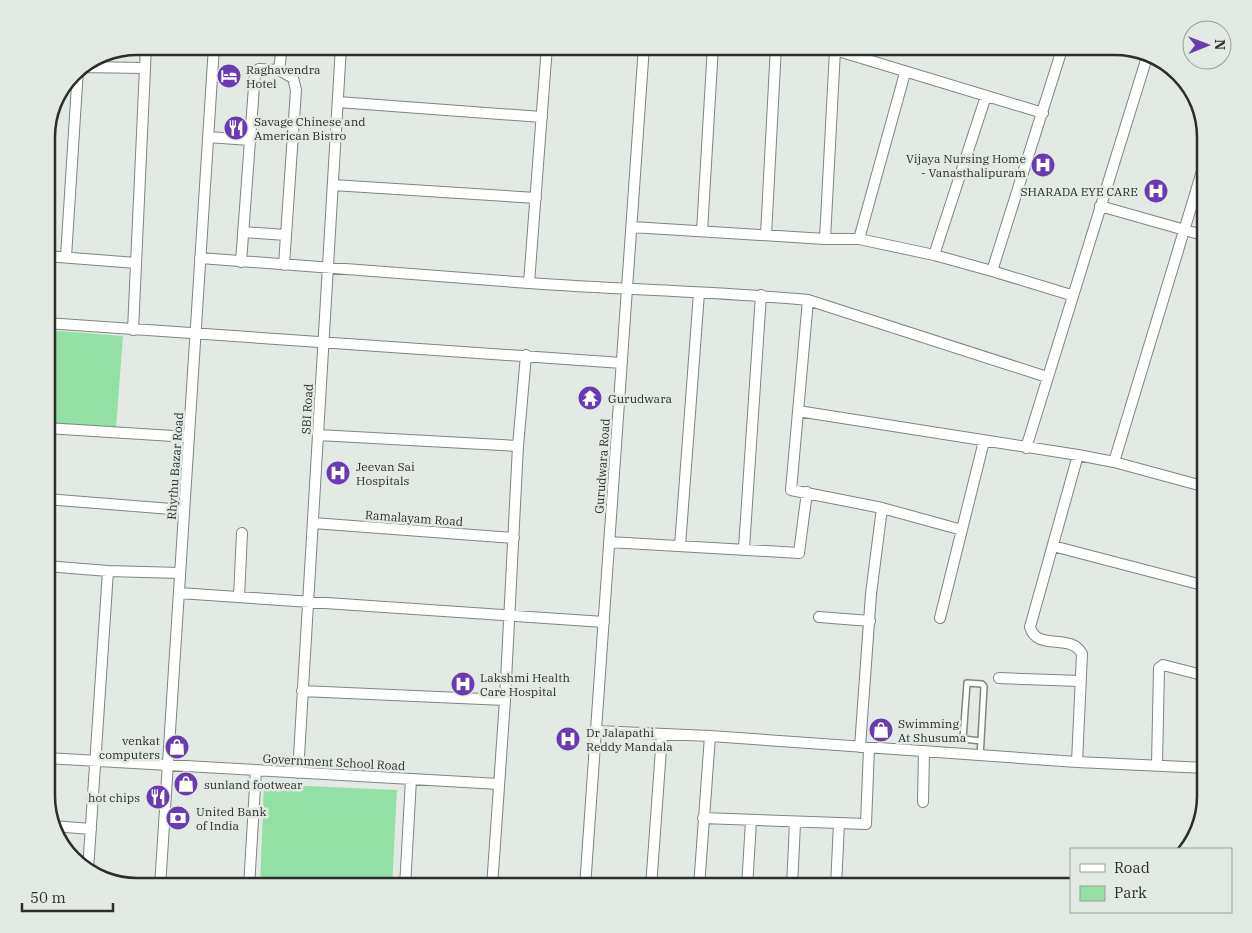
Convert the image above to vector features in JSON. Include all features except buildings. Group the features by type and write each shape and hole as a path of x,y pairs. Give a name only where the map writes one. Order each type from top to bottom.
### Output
{"street":[{"path":"134,330 145,55"},
{"name":"Rhythu Bazar Road","path":"161,878 213,55"},
{"path":"279,70 281,55"},
{"name":"SBI Road","path":"298,773 341,55"},
{"path":"529,283 546,55"},
{"name":"Gurudwara Road","path":"586,878 643,55"},
{"path":"702,232 712,55"},
{"path":"766,236 776,55"},
{"path":"825,239 836,55"},
{"path":"851,55 905,73 1043,113"},
{"path":"992,271 1043,113 1059,55"},
{"path":"1026,448 1071,295 1146,61"},
{"path":"93,68 144,68"},
{"path":"240,262 256,70 279,70 292,78 296,90 284,265"},
{"path":"859,239 905,73"},
{"path":"66,257 79,79"},
{"path":"934,255 986,96"},
{"path":"338,102 542,117"},
{"path":"208,137 250,140"},
{"path":"333,185 536,198"},
{"path":"1114,462 1197,186"},
{"path":"1100,206 1197,233"},
{"path":"632,227 766,236 859,239 934,255 1071,295"},
{"path":"243,232 286,235"},
{"path":"55,256 136,263"},
{"path":"200,258 627,290 761,295 808,300 1047,377"},
{"path":"680,546 698,293"},
{"path":"744,548 761,295"},
{"path":"808,300 791,490 882,508 962,530"},
{"path":"55,324 622,363"},
{"path":"493,878 505,700 518,446 526,355"},
{"path":"798,411 1078,455 1114,462 1197,485"},
{"path":"55,429 189,437"},
{"path":"318,435 518,446"},
{"path":"940,618 984,440"},
{"path":"1077,762 1082,654 1079,647 1072,643 1039,640 1032,635 1030,627 1078,455"},
{"path":"610,542 744,548 799,553 807,492"},
{"path":"55,500 184,510"},
{"path":"704,818 795,823 866,824 865,747 870,594 882,508"},
{"name":"Ramalayam Road","path":"313,523 514,538"},
{"path":"239,597 242,533"},
{"path":"1054,546 1197,584"},
{"path":"55,567 108,571 180,572"},
{"path":"89,862 108,571"},
{"path":"179,593 604,622"},
{"path":"819,617 870,621"},
{"path":"1157,764 1159,668 1163,665 1197,674"},
{"path":"999,678 1080,681"},
{"path":"302,691 505,700"},
{"path":"596,732 710,736 1077,762 1157,764 1197,767"},
{"path":"652,878 662,735"},
{"path":"700,878 710,736"},
{"path":"923,802 924,751"},
{"name":"Government School Road","path":"55,759 499,784"},
{"path":"250,878 256,770"},
{"path":"406,878 411,779"},
{"path":"748,878 751,821"},
{"path":"792,878 795,823"},
{"path":"836,878 839,823"},
{"path":"61,827 91,829"}],"lane":[{"path":"980,755 981,741 984,686 982,684 967,683 963,739 981,741"}],"green space":[{"path":"55,331 123,336 116,428 55,425"},
{"path":"264,784 397,790 392,878 260,878"}],"place":[{"name":"Raghavendra Hotel","path":"229,76"},
{"name":"Savage Chinese and American Bistro","path":"236,128"},
{"name":"Vijaya Nursing Home - Vanasthalipuram","path":"1043,165"},
{"name":"SHARADA EYE CARE","path":"1156,191"},
{"name":"Gurudwara","path":"590,398"},
{"name":"Jeevan Sai Hospitals","path":"338,473"},
{"name":"Lakshmi Health Care Hospital","path":"463,684"},
{"name":"Swimming At Shusuma","path":"881,730"},
{"name":"Dr Jalapathi Reddy Mandala","path":"568,739"},
{"name":"venkat computers","path":"177,747"},
{"name":"sunland footwear","path":"186,784"},
{"name":"hot chips","path":"158,797"},
{"name":"United Bank of India","path":"178,818"}]}
